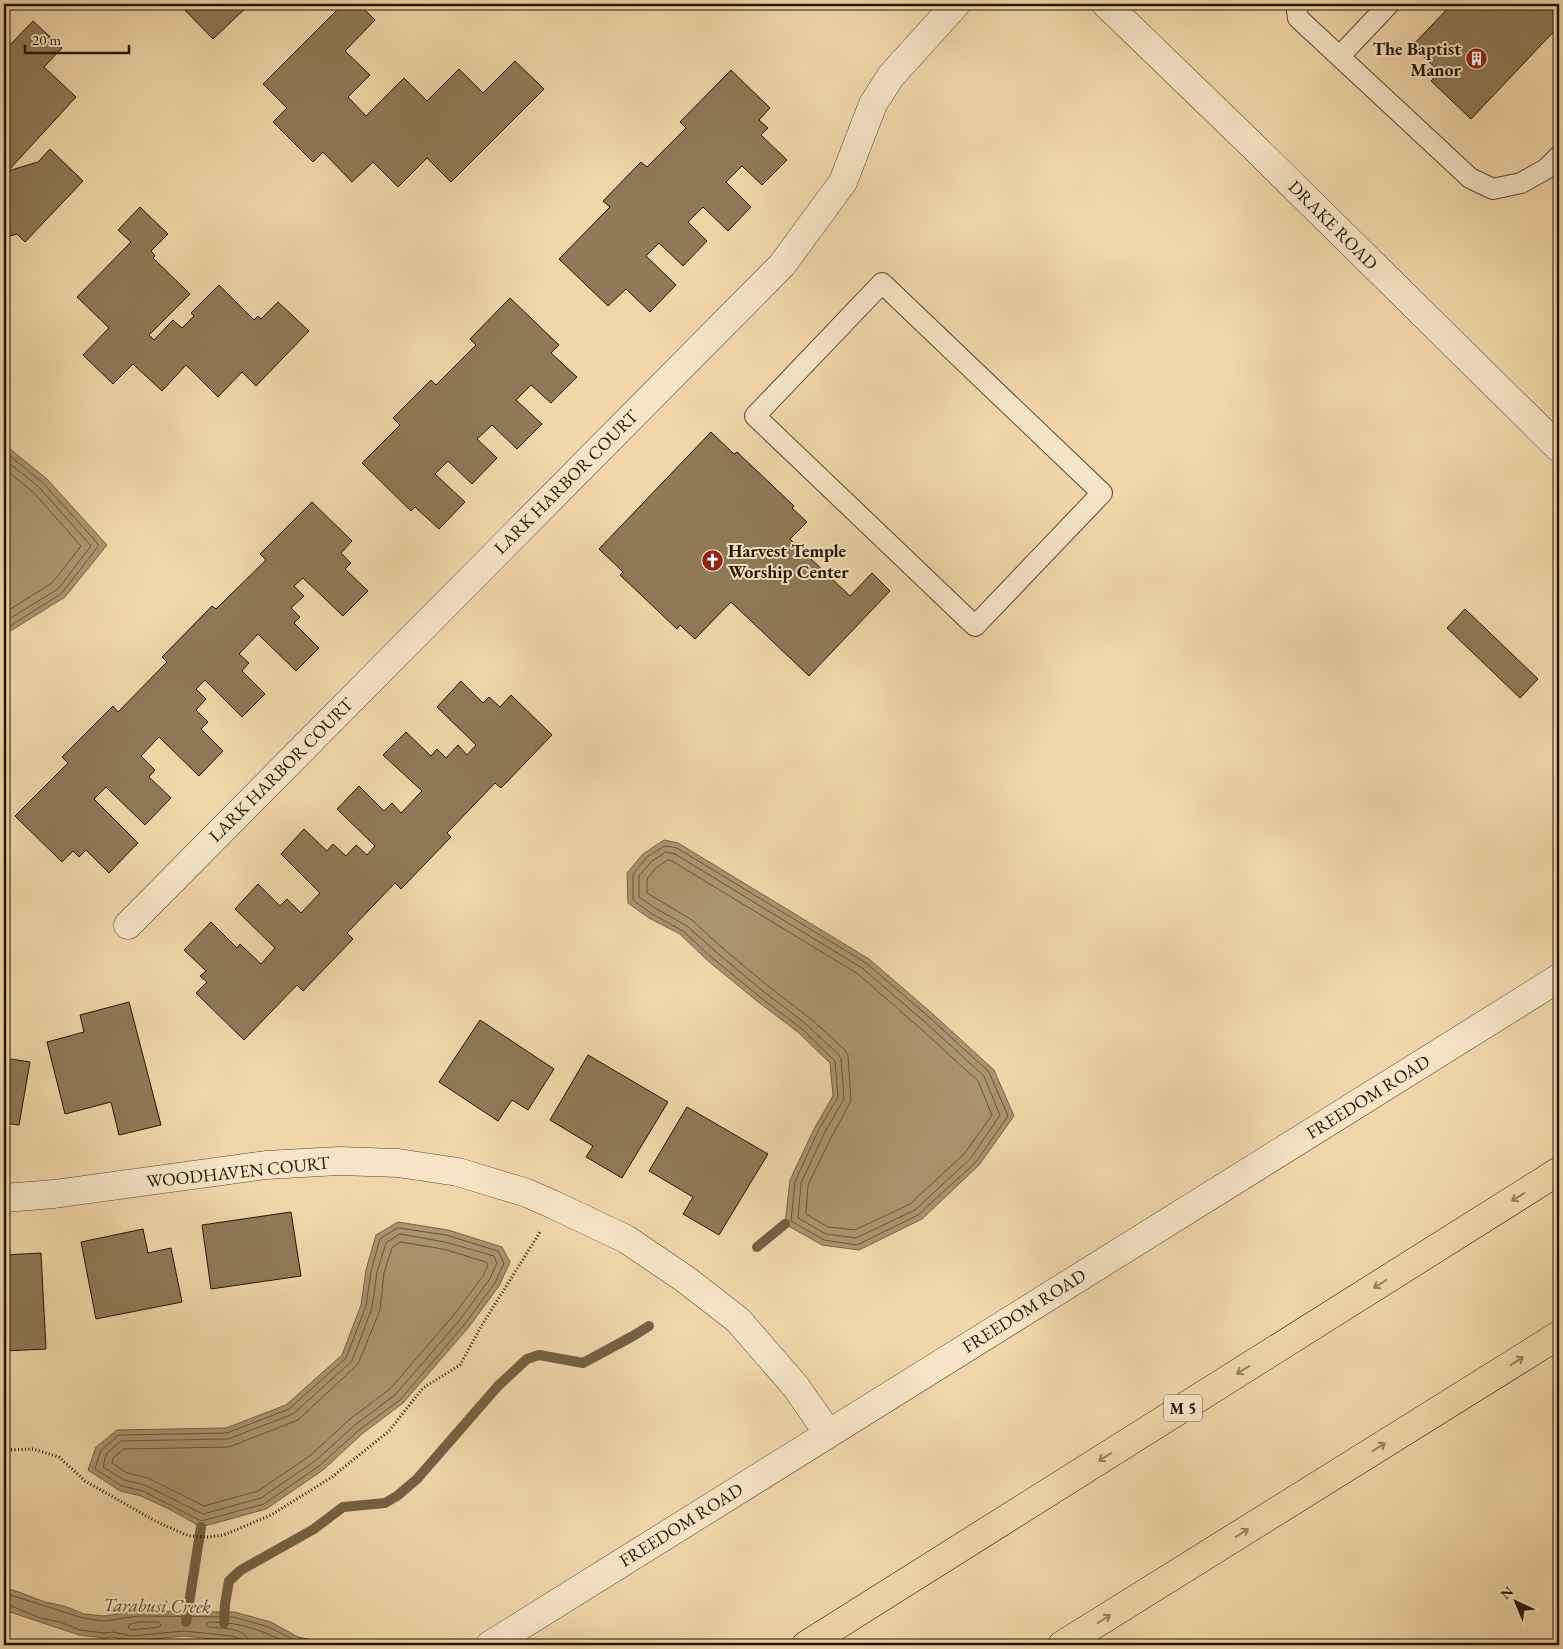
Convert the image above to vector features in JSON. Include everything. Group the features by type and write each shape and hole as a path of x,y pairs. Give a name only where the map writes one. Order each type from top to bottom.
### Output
{"highway":[{"name":"M 5","path":"806,1645 1559,1171"},
{"path":"1062,1645 1559,1335"}],"street":[{"name":"LARK HARBOR COURT","path":"128,925 782,265 843,182 873,104 891,76 956,4"},
{"name":"DRAKE ROAD","path":"1106,4 1254,146 1559,448"},
{"name":"FREEDOM ROAD","path":"490,1645 1559,978"},
{"name":"WOODHAVEN COURT","path":"4,1198 54,1194 266,1166 339,1160 398,1164 458,1172 527,1193 554,1205 626,1239 685,1278 738,1320 791,1380 828,1433"}],"lane":[{"path":"1296,4 1298,18 1470,178 1493,188 1521,183 1546,169 1559,156"},
{"path":"1340,56 1389,4"},
{"path":"882,283 1008,404 1102,493 975,626 754,416 882,283"}],"path":[{"path":"4,1450 33,1449 59,1457 85,1481 157,1522 189,1536 208,1537 224,1535 271,1515 332,1476 389,1431 423,1388 460,1365 482,1325 545,1224 554,1205"}],"water":[{"path":"4,444 47,479 107,545 65,597 4,635"},
{"path":"664,840 678,843 869,959 994,1070 1014,1116 979,1165 922,1219 859,1250 822,1245 785,1224 790,1180 814,1129 833,1096 830,1063 799,1033 707,960 680,934 649,918 628,903 627,873 643,854"},
{"path":"398,1222 448,1230 502,1247 510,1262 499,1286 468,1328 403,1403 362,1434 323,1470 266,1509 201,1527 141,1496 120,1491 88,1470 96,1447 117,1430 226,1428 286,1405 342,1355 361,1305 366,1270 376,1235"},
{"path":"4,1588 84,1614 104,1616 138,1611 234,1612 271,1622 298,1637 335,1645 245,1645 231,1641 184,1636 132,1641 112,1637 79,1635 4,1610"}],"building":[{"path":"179,4 250,4 213,39"},
{"path":"343,4 359,4 375,20 345,51 370,75 348,97 366,116 404,78 427,101 459,69 483,93 515,61 544,89 451,182 427,158 398,187 373,162 352,182 323,152 313,162 273,122 287,108 263,84"},
{"name":"The Baptist Manor","path":"1452,4 1559,4 1559,26 1471,119 1431,81 1440,72 1412,46"},
{"path":"33,21 62,48 44,67 76,97 8,171 38,162 50,149 83,181 25,242 17,234 4,238 4,41 9,46"},
{"path":"731,70 770,108 759,120 768,128 761,135 787,160 762,185 742,166 726,182 751,207 728,231 703,207 688,222 707,241 683,266 659,243 646,256 676,285 650,312 626,289 608,306 559,259 610,207 603,201 641,162 647,167 686,128 680,122"},
{"path":"140,207 168,234 151,251 155,256 153,258 190,294 149,335 154,340 173,320 182,328 194,316 191,313 219,285 254,320 258,316 261,319 278,302 309,331 256,386 242,372 218,397 186,365 162,391 133,364 113,384 83,355 109,328 77,297 131,242 118,230"},
{"path":"510,298 559,345 551,353 577,377 551,403 531,385 516,400 542,424 517,449 492,425 477,439 497,458 472,484 448,461 435,474 465,502 439,529 415,507 411,511 362,463 400,425 393,418 431,380 436,385 476,345 470,339"},
{"name":"Harvest Temple Worship Center","path":"711,432 734,454 737,452 794,506 792,508 807,522 790,539 850,596 872,573 890,591 809,676 731,602 695,639 680,625 677,629 620,575 623,572 599,549"},
{"path":"312,502 352,541 341,553 351,563 345,569 368,591 343,616 303,578 294,586 304,596 291,608 300,617 294,623 319,648 296,671 258,634 239,654 249,663 242,671 265,694 242,717 205,680 196,689 206,699 196,710 208,722 201,729 223,751 199,776 159,737 141,756 155,770 149,777 171,798 145,825 106,787 94,799 138,843 109,873 86,850 79,857 73,851 62,862 15,816 68,763 62,757 113,706 118,712 167,662 162,657 212,606 216,609 266,560 260,554"},
{"path":"1465,609 1538,679 1520,698 1447,628"},
{"path":"461,681 483,703 489,697 500,707 511,695 552,735 501,788 495,783 447,833 451,837 401,889 395,883 347,933 353,939 303,991 297,985 244,1040 196,993 207,982 200,976 206,971 184,950 211,922 237,948 240,944 261,964 275,948 235,909 258,884 280,906 287,899 301,913 320,893 281,854 304,829 327,851 333,844 346,856 356,845 367,855 375,846 337,809 359,786 384,811 392,803 401,813 422,791 383,755 406,732 431,756 437,749 446,758 458,745 467,755 476,745 437,707"},
{"path":"129,1002 161,1125 119,1135 111,1102 65,1114 47,1042 84,1032 80,1015"},
{"path":"480,1020 554,1069 528,1110 512,1100 498,1121 439,1082"},
{"path":"588,1055 668,1102 622,1178 586,1157 593,1146 550,1120"},
{"path":"4,1058 30,1062 19,1125 4,1123"},
{"path":"687,1107 768,1154 719,1235 683,1214 693,1197 649,1171"},
{"path":"291,1212 301,1276 211,1289 202,1225"},
{"path":"143,1229 148,1253 171,1248 182,1302 96,1319 81,1242"},
{"path":"41,1253 46,1349 4,1351 4,1255"}],"waterway":[{"path":"757,1247 785,1224"},
{"path":"224,1623 229,1581 241,1570 314,1529 343,1507 385,1503 397,1496 417,1479 498,1386 527,1359 539,1355 583,1363 649,1326"},
{"name":"Tarabusi Creek","path":"186,1622 201,1527"}],"place":[{"name":"The Baptist Manor","path":"1477,59"},
{"name":"Harvest Temple Worship Center","path":"712,561"}]}
